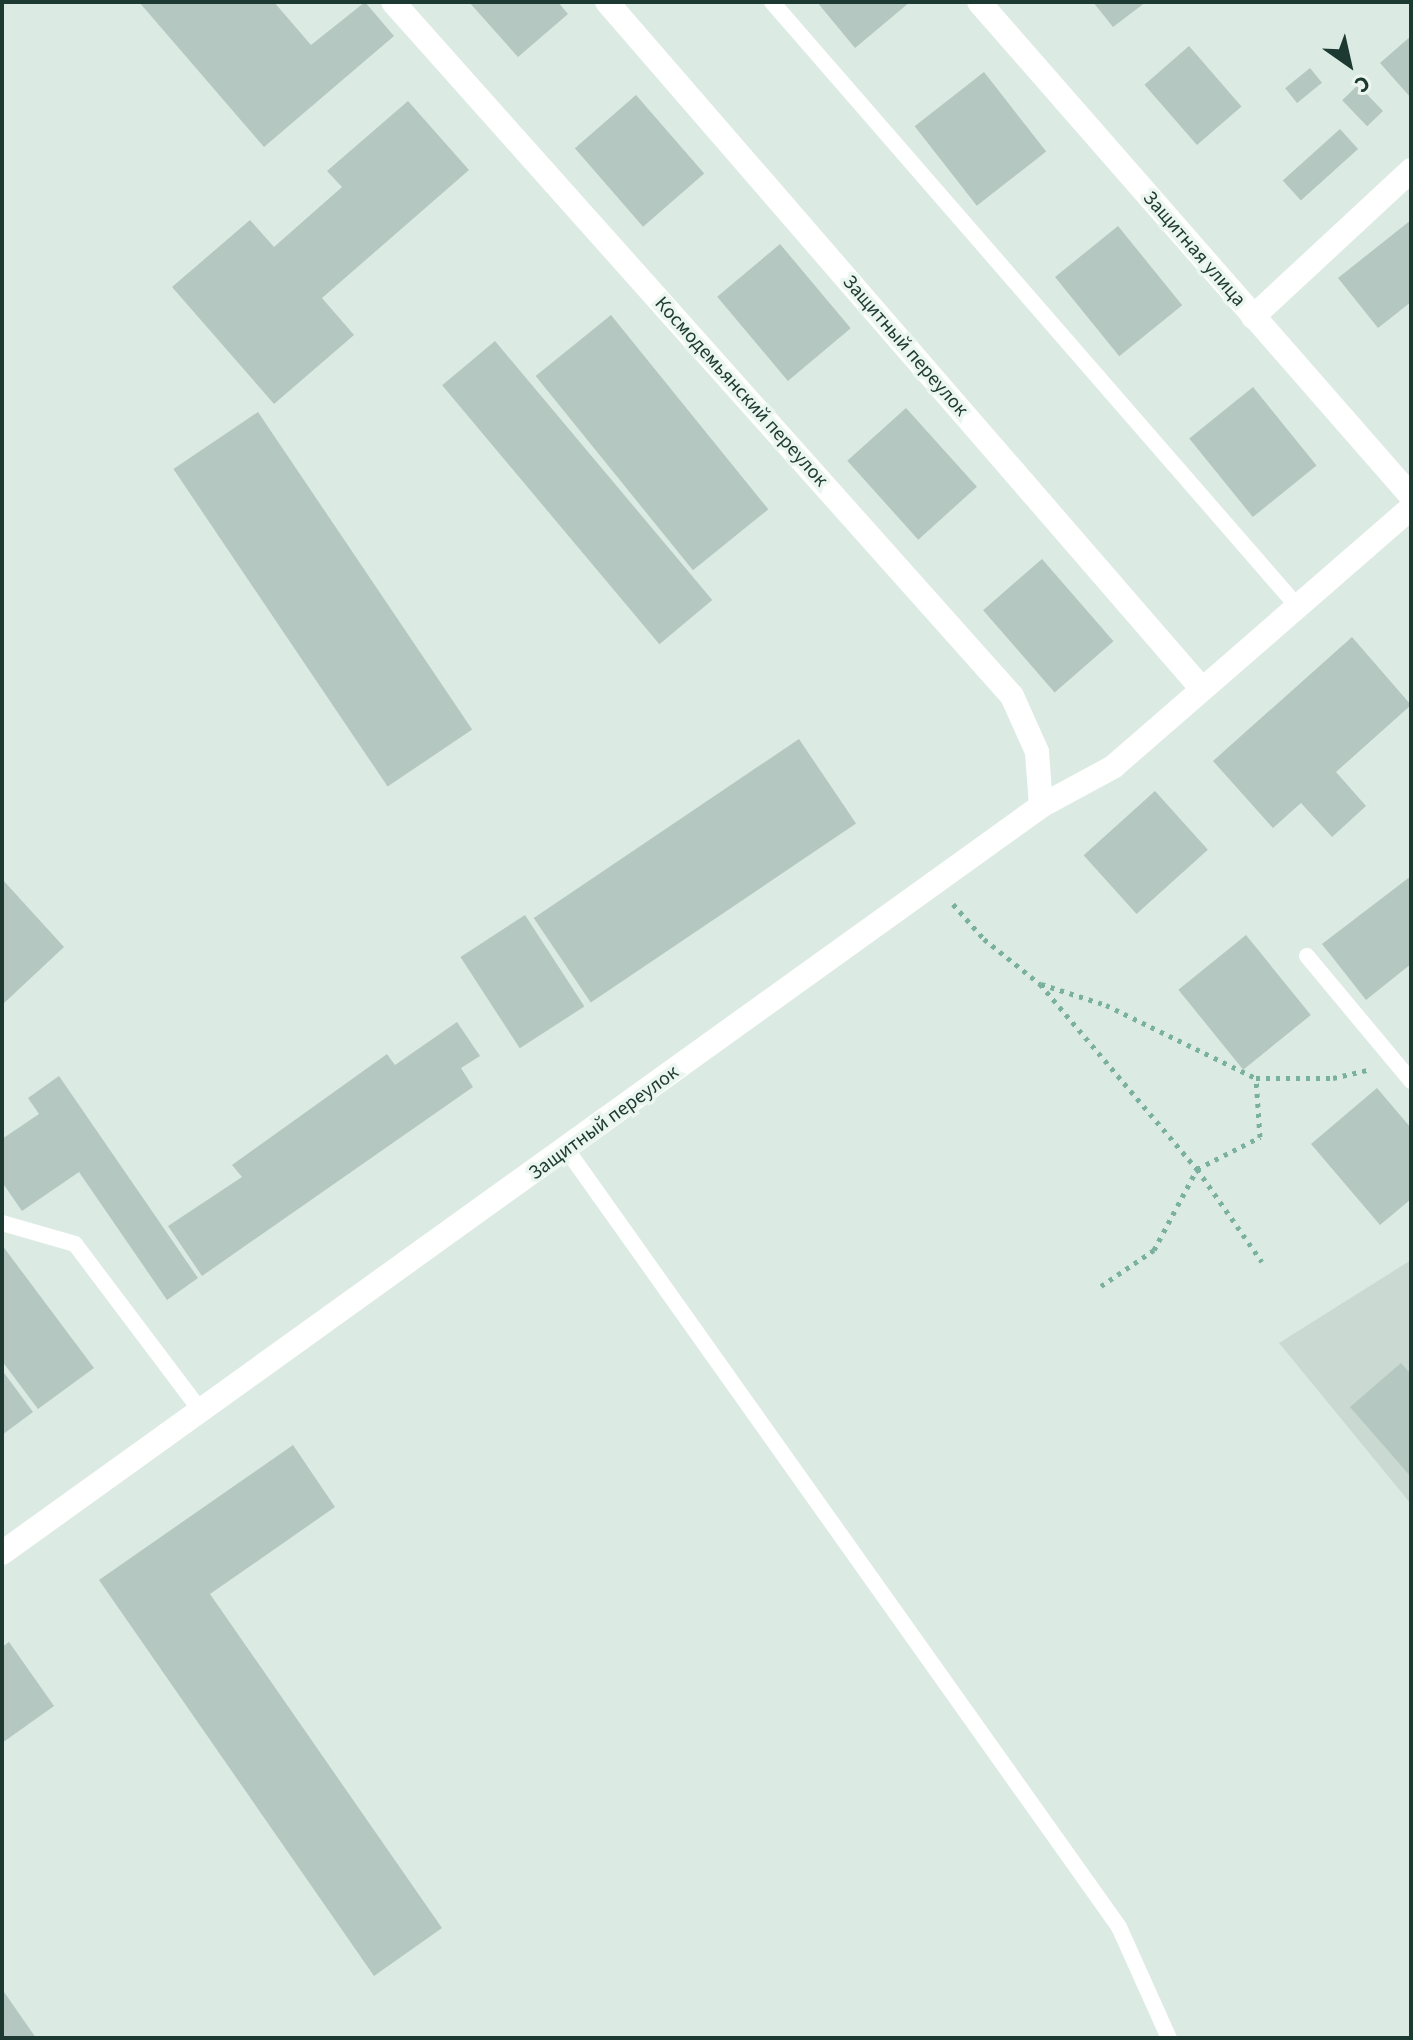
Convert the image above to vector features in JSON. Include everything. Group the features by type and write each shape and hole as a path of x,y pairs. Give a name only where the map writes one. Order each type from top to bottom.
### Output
{"street":[{"name":"Космодемьянский переулок","path":"393,2 1012,696 1037,752 1041,806"},
{"name":"Защитный переулок","path":"607,2 1202,689"},
{"name":"Защитная улица","path":"984,4 1411,496"},
{"path":"1253,317 1411,170"},
{"name":"Защитный переулок","path":"2,1553 567,1150 1041,806 1113,767 1411,508"}],"lane":[{"path":"772,2 1297,606"},
{"path":"1307,956 1411,1081"},
{"path":"567,1150 1119,1927 1169,2038"},
{"path":"2,1223 75,1244 201,1411"}],"path":[{"path":"934,883 984,939 1040,984 1197,1169 1262,1262"},
{"path":"1040,984 1106,1005 1256,1078 1333,1078 1369,1070 1383,1076"},
{"path":"1101,1286 1154,1250 1197,1169 1260,1137 1256,1078"}],"shaded area":[{"path":"1411,1260 1411,1504 1279,1343"}],"building":[{"path":"139,2 274,2 311,45 365,2 394,36 264,147"},
{"path":"469,2 558,2 568,14 518,57"},
{"path":"817,2 910,2 855,48"},
{"path":"1093,2 1146,2 1113,27"},
{"path":"1411,36 1411,98 1380,63"},
{"path":"1189,46 1241,106 1197,145 1144,85"},
{"path":"1310,68 1322,83 1297,103 1285,88"},
{"path":"984,72 1046,152 977,206 915,126"},
{"path":"1358,85 1383,111 1367,126 1342,100"},
{"path":"636,95 704,173 643,227 575,148"},
{"path":"408,101 469,170 322,298 354,335 274,404 172,287 250,220 274,247 342,187 327,171"},
{"path":"1340,129 1358,149 1301,201 1283,181"},
{"path":"1411,220 1411,302 1378,328 1338,278"},
{"path":"1118,226 1182,305 1119,356 1055,277"},
{"path":"780,244 851,328 788,381 717,297"},
{"path":"611,315 768,509 693,570 536,376"},
{"path":"495,341 712,600 659,644 442,385"},
{"path":"1253,387 1317,465 1253,517 1189,439"},
{"path":"906,408 977,487 918,540 847,461"},
{"path":"258,412 472,730 388,787 173,469"},
{"path":"1042,559 1114,641 1055,692 983,610"},
{"path":"1352,637 1411,705 1336,772 1366,806 1332,837 1301,803 1273,828 1213,761"},
{"path":"799,739 856,824 591,1003 534,918"},
{"path":"1155,791 1208,850 1137,914 1084,855"},
{"path":"1411,876 1411,964 1366,1000 1322,944"},
{"path":"2,879 64,947 2,1005"},
{"path":"525,915 584,1006 520,1048 460,957"},
{"path":"1246,935 1311,1015 1243,1070 1178,990"},
{"path":"457,1022 480,1056 461,1068 473,1087 202,1276 168,1226 242,1177 232,1165 387,1054 395,1065"},
{"path":"59,1076 198,1278 167,1300 79,1172 22,1211 2,1182 2,1139 39,1114 28,1098"},
{"path":"1377,1088 1411,1128 1411,1199 1380,1225 1311,1144"},
{"path":"2,1245 94,1368 38,1409 2,1361"},
{"path":"1401,1363 1411,1374 1411,1477 1350,1407"},
{"path":"2,1370 33,1412 2,1435"},
{"path":"293,1445 335,1507 210,1594 442,1928 374,1976 99,1580"},
{"path":"9,1642 54,1706 2,1743 2,1647"},
{"path":"2,1989 36,2038 2,2038"}]}
